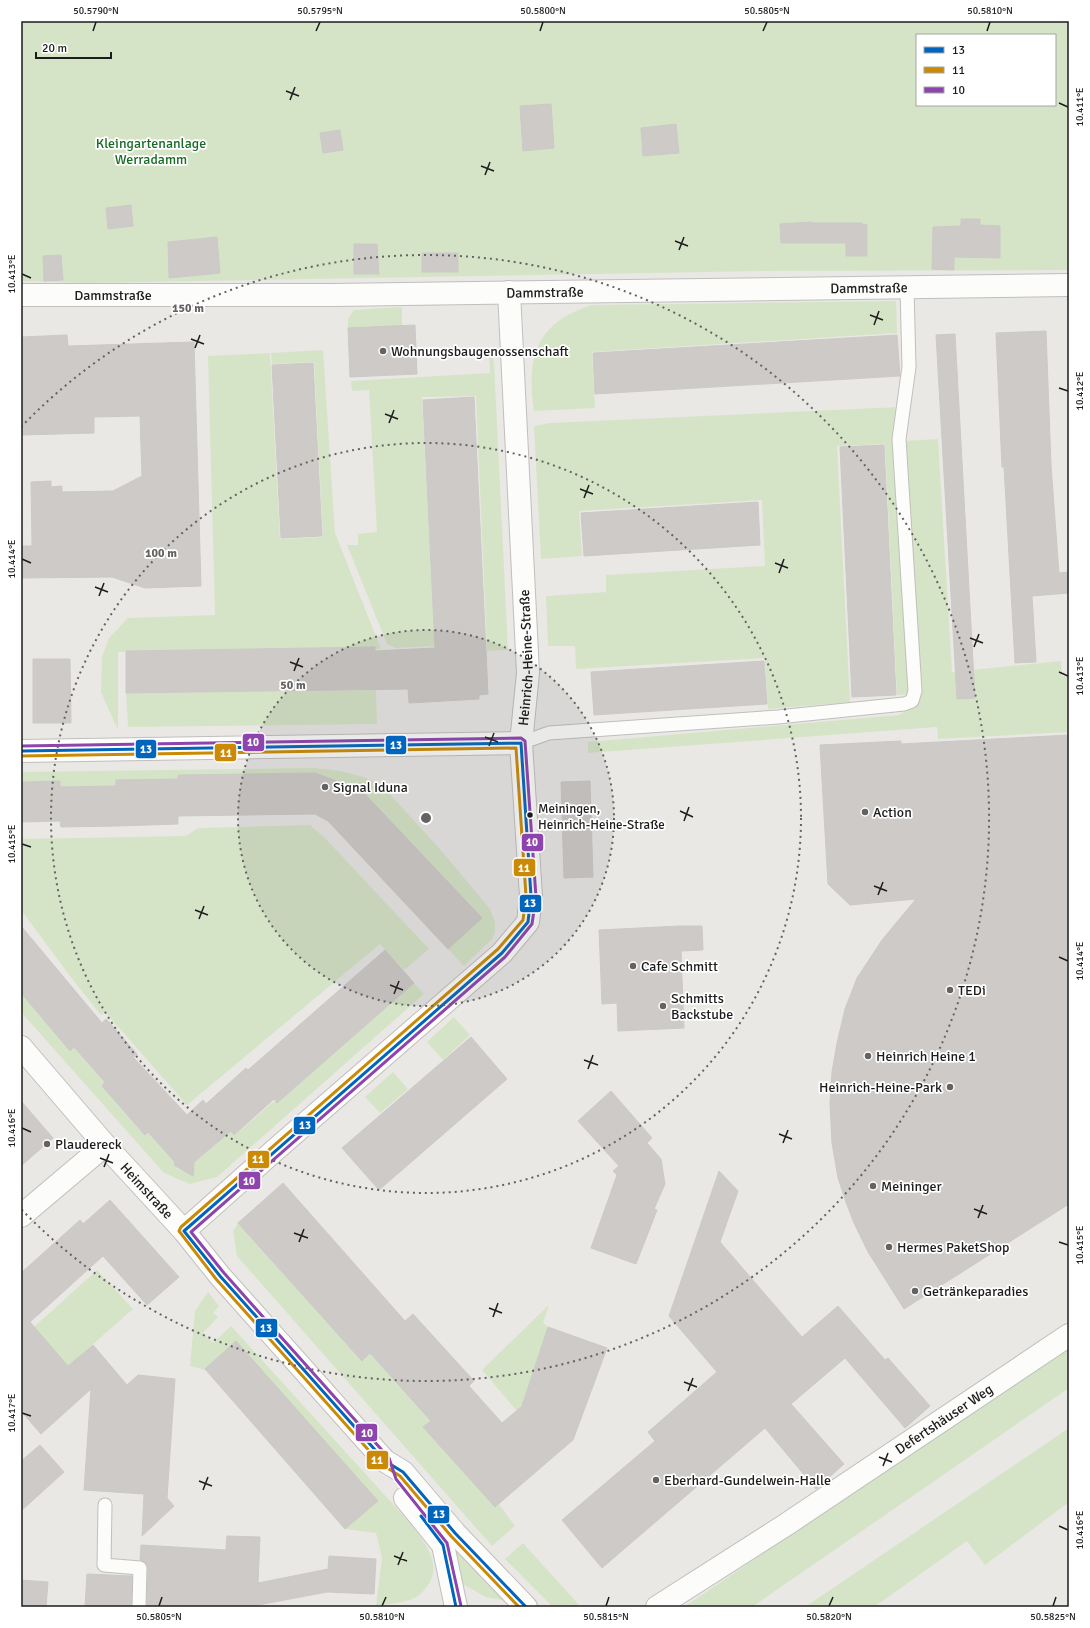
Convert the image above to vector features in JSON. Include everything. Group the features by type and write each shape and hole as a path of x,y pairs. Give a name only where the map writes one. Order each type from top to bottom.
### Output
{"street":[{"name":"Dammstraße","path":"21,295 334,295 1069,285"},
{"name":"Heinrich-Heine-Straße","path":"184,1231 502,953 528,922 531,896 522,742 528,673 509,292"},
{"path":"21,751 522,742"},
{"name":"Heimstraße","path":"21,1047 105,1145 184,1231 225,1282 385,1461 403,1472 455,1533 526,1607"},
{"path":"21,1216 105,1145"},
{"name":"Defertshäuser Weg","path":"657,1607 787,1524 1069,1335"},
{"name":"Heimstraße","path":"385,1461 392,1481 443,1545 456,1607"}],"lane":[{"path":"522,742 549,733 778,717 904,704 912,700 915,691 899,439 909,367 907,288"},
{"path":"105,1504 104,1565 140,1568 139,1607"}],"green space":[{"name":"Kleingartenanlage Werradamm","path":"21,21 1069,21 1069,270 762,271 87,283 21,281"},
{"path":"896,301 897,333 592,352 595,408 534,411 532,374 534,359 539,344 547,332 558,321 573,312 592,305"},
{"path":"402,307 402,326 348,328 348,319 354,310"},
{"path":"323,350 335,533 381,649 118,652 118,730 101,692 102,657 109,638 128,618 215,615 208,356 270,353 280,539 323,537 314,362 272,364 271,353"},
{"path":"489,353 492,356 494,363 508,650 487,651 476,396 422,397 435,646 396,648 387,644 347,545 358,545 358,534 377,532 369,390 352,391 351,381 490,373"},
{"path":"899,407 895,437 908,694 897,695 885,444 837,446 850,702 768,709 765,658 576,669 575,646 548,646 546,596 606,592 606,575 765,566 762,500 579,511 582,556 541,559 534,426 550,423"},
{"path":"938,439 952,672 1061,661 1062,676 1069,676 1069,732 938,739 937,727 588,753 588,742 899,715 915,705 905,441"},
{"path":"376,690 377,724 128,727 126,693"},
{"path":"315,768 341,771 363,777 374,781 386,790 439,848 490,909 495,922 495,932 492,939 464,966 448,949 481,918 361,790 315,773 178,775 178,779 116,786 60,787 60,781 21,781 21,772"},
{"path":"310,825 325,838 429,949 404,970 380,944 187,1105 105,1012 101,1015 21,910 21,839 186,836 198,828"},
{"path":"414,983 424,994 217,1177 190,1184 164,1173 21,1012 21,993 70,1050 74,1047 105,1082 102,1086 145,1135 148,1132 174,1161 176,1168 185,1171 192,1169 194,1167 194,1162 231,1131 235,1135 274,1101 277,1103"},
{"path":"454,1017 470,1035 443,1060 427,1042"},
{"path":"393,1072 408,1089 380,1113 365,1097"},
{"path":"238,1223 361,1360 370,1353 431,1421 423,1427 495,1507 499,1504 515,1526 492,1546 237,1256 233,1231"},
{"path":"97,1270 133,1309 68,1366 34,1327"},
{"path":"208,1292 219,1306 213,1313 218,1317 203,1333 213,1343 231,1326 416,1530 428,1549 432,1559 433,1569 431,1579 425,1589 416,1597 398,1603 376,1606 382,1558 376,1533 345,1529 377,1501 236,1341 205,1370 190,1366 195,1311"},
{"path":"549,1305 543,1323 548,1327 522,1406 516,1410 482,1370"},
{"path":"1069,1347 1069,1388 752,1607 684,1607"},
{"path":"1069,1428 1069,1502 985,1565 967,1541 874,1607 805,1607"},
{"path":"523,1543 581,1607 553,1607 505,1559"},
{"path":"457,1544 512,1602 486,1597 464,1585 458,1565"}],"building":[{"path":"551,104 554,148 523,151 520,106"},
{"path":"676,124 679,153 643,156 641,128"},
{"path":"340,130 343,150 323,153 320,133"},
{"path":"131,205 133,226 108,229 106,208"},
{"path":"961,219 980,219 980,225 1000,226 1000,258 954,257 954,270 932,269 933,227 961,226"},
{"path":"812,222 867,224 867,256 846,256 846,243 781,243 780,224"},
{"path":"217,237 220,273 169,278 168,242"},
{"path":"354,244 377,244 379,274 354,274"},
{"path":"422,253 458,253 458,272 422,272"},
{"path":"61,255 63,280 44,281 43,256"},
{"name":"Wohnungsbaugenossenschaft","path":"415,325 417,374 350,377 348,328"},
{"path":"1046,331 1051,465 1059,573 1069,572 1069,593 1032,596 1036,662 1015,663 1004,467 1002,467 996,333"},
{"path":"955,334 975,698 957,699 936,335"},
{"path":"67,335 68,346 194,342 201,586 145,588 112,577 21,578 21,546 32,546 31,482 51,481 51,487 62,486 62,492 113,491 142,476 140,416 94,417 94,433 21,435 21,337"},
{"path":"897,335 900,376 595,394 593,353"},
{"path":"313,363 322,536 281,538 272,365"},
{"path":"474,397 488,694 479,695 479,699 409,703 408,689 126,693 126,651 375,647 375,651 435,648 423,400"},
{"path":"884,445 896,695 852,697 840,447"},
{"path":"758,502 760,545 584,556 581,513"},
{"path":"33,659 70,659 71,723 33,723"},
{"path":"764,661 767,704 594,715 591,672"},
{"name":"Heinrich-Heine-Park","path":"1069,735 1069,1204 904,1309 868,1252 846,1202 838,1178 832,1143 830,1103 832,1072 837,1043 845,1009 857,978 882,940 916,899 850,905 828,884 820,745 901,741 901,744"},
{"path":"315,773 361,790 482,918 448,949 328,821 315,814 178,816 178,824 117,826 61,827 60,821 21,822 21,782 60,781 60,787 116,786 116,780 178,779 178,775"},
{"path":"590,781 593,877 564,878 561,782"},
{"path":"21,926 102,1023 106,1019 137,1054 133,1057 187,1115 203,1100 206,1104 246,1068 248,1070 385,950 414,983 277,1103 274,1099 234,1135 231,1131 194,1162 193,1176 175,1166 174,1161 148,1132 145,1135 102,1086 105,1082 74,1047 70,1051 21,993"},
{"path":"702,926 703,950 681,951 684,1028 618,1031 617,1003 602,1004 599,930"},
{"path":"471,1037 507,1079 379,1190 342,1148"},
{"path":"611,1091 652,1138 647,1143 661,1159 665,1184 654,1209 657,1210 636,1264 591,1248 617,1175 613,1171 619,1166 578,1121"},
{"path":"21,1101 53,1138 21,1166"},
{"path":"719,1171 738,1191 720,1242 802,1337 838,1306 885,1360 888,1358 930,1406 905,1428 845,1358 791,1404 844,1464 816,1489 765,1428 602,1568 562,1520 655,1441 648,1432 717,1372 669,1316"},
{"path":"283,1183 405,1321 413,1314 474,1381 469,1386 502,1423 522,1406 548,1327 607,1348 573,1440 495,1507 423,1427 431,1421 370,1353 362,1361 238,1223"},
{"path":"110,1200 179,1277 147,1305 103,1256 30,1322 68,1366 93,1345 127,1385 138,1375 175,1379 167,1498 174,1506 142,1536 144,1494 84,1490 91,1389 41,1434 21,1411 21,1273 80,1220 83,1224"},
{"path":"236,1341 378,1501 345,1529 205,1369"},
{"path":"40,1445 64,1472 21,1511 21,1461"},
{"path":"227,1536 260,1537 258,1583 328,1569 329,1556 376,1559 374,1594 327,1592 248,1607 147,1607 148,1568 145,1562 140,1560 141,1545 226,1550"},
{"path":"87,1574 132,1576 131,1607 85,1607"},
{"path":"21,1580 48,1582 46,1607 21,1607"}],"transit line":[{"name":"10","path":"21,746 521,738 525,741 536,897 532,924 505,957 191,1232 224,1273 389,1458 396,1479 447,1543 461,1606"},
{"name":"13","path":"21,751 521,743"},
{"name":"13","path":"184,1231 502,953 528,922 531,896 521,743"},
{"name":"11","path":"21,756 516,748 526,896 523,920 498,949 181,1227 179,1231 216,1279 381,1464 400,1476 451,1536 519,1607"},
{"name":"13","path":"184,1231 220,1276 385,1461 403,1472 455,1533 526,1607"},
{"name":"13","path":"421,1516 443,1545 456,1607"}],"place":[{"name":"Wohnungsbaugenossenschaft","path":"383,351"},
{"name":"Signal Iduna","path":"325,787"},
{"name":"Action","path":"865,812"},
{"name":"Meiningen, Heinrich-Heine-Straße","path":"530,815"},
{"name":"Cafe Schmitt","path":"633,966"},
{"name":"TEDi","path":"950,990"},
{"name":"Schmitts Backstube","path":"663,1006"},
{"name":"Heinrich Heine 1","path":"868,1056"},
{"name":"Heinrich-Heine-Park","path":"950,1087"},
{"name":"Plaudereck","path":"47,1144"},
{"name":"Meininger","path":"873,1186"},
{"name":"Hermes PaketShop","path":"889,1247"},
{"name":"Getränkeparadies","path":"915,1291"},
{"name":"Eberhard-Gundelwein-Halle","path":"656,1480"}]}
